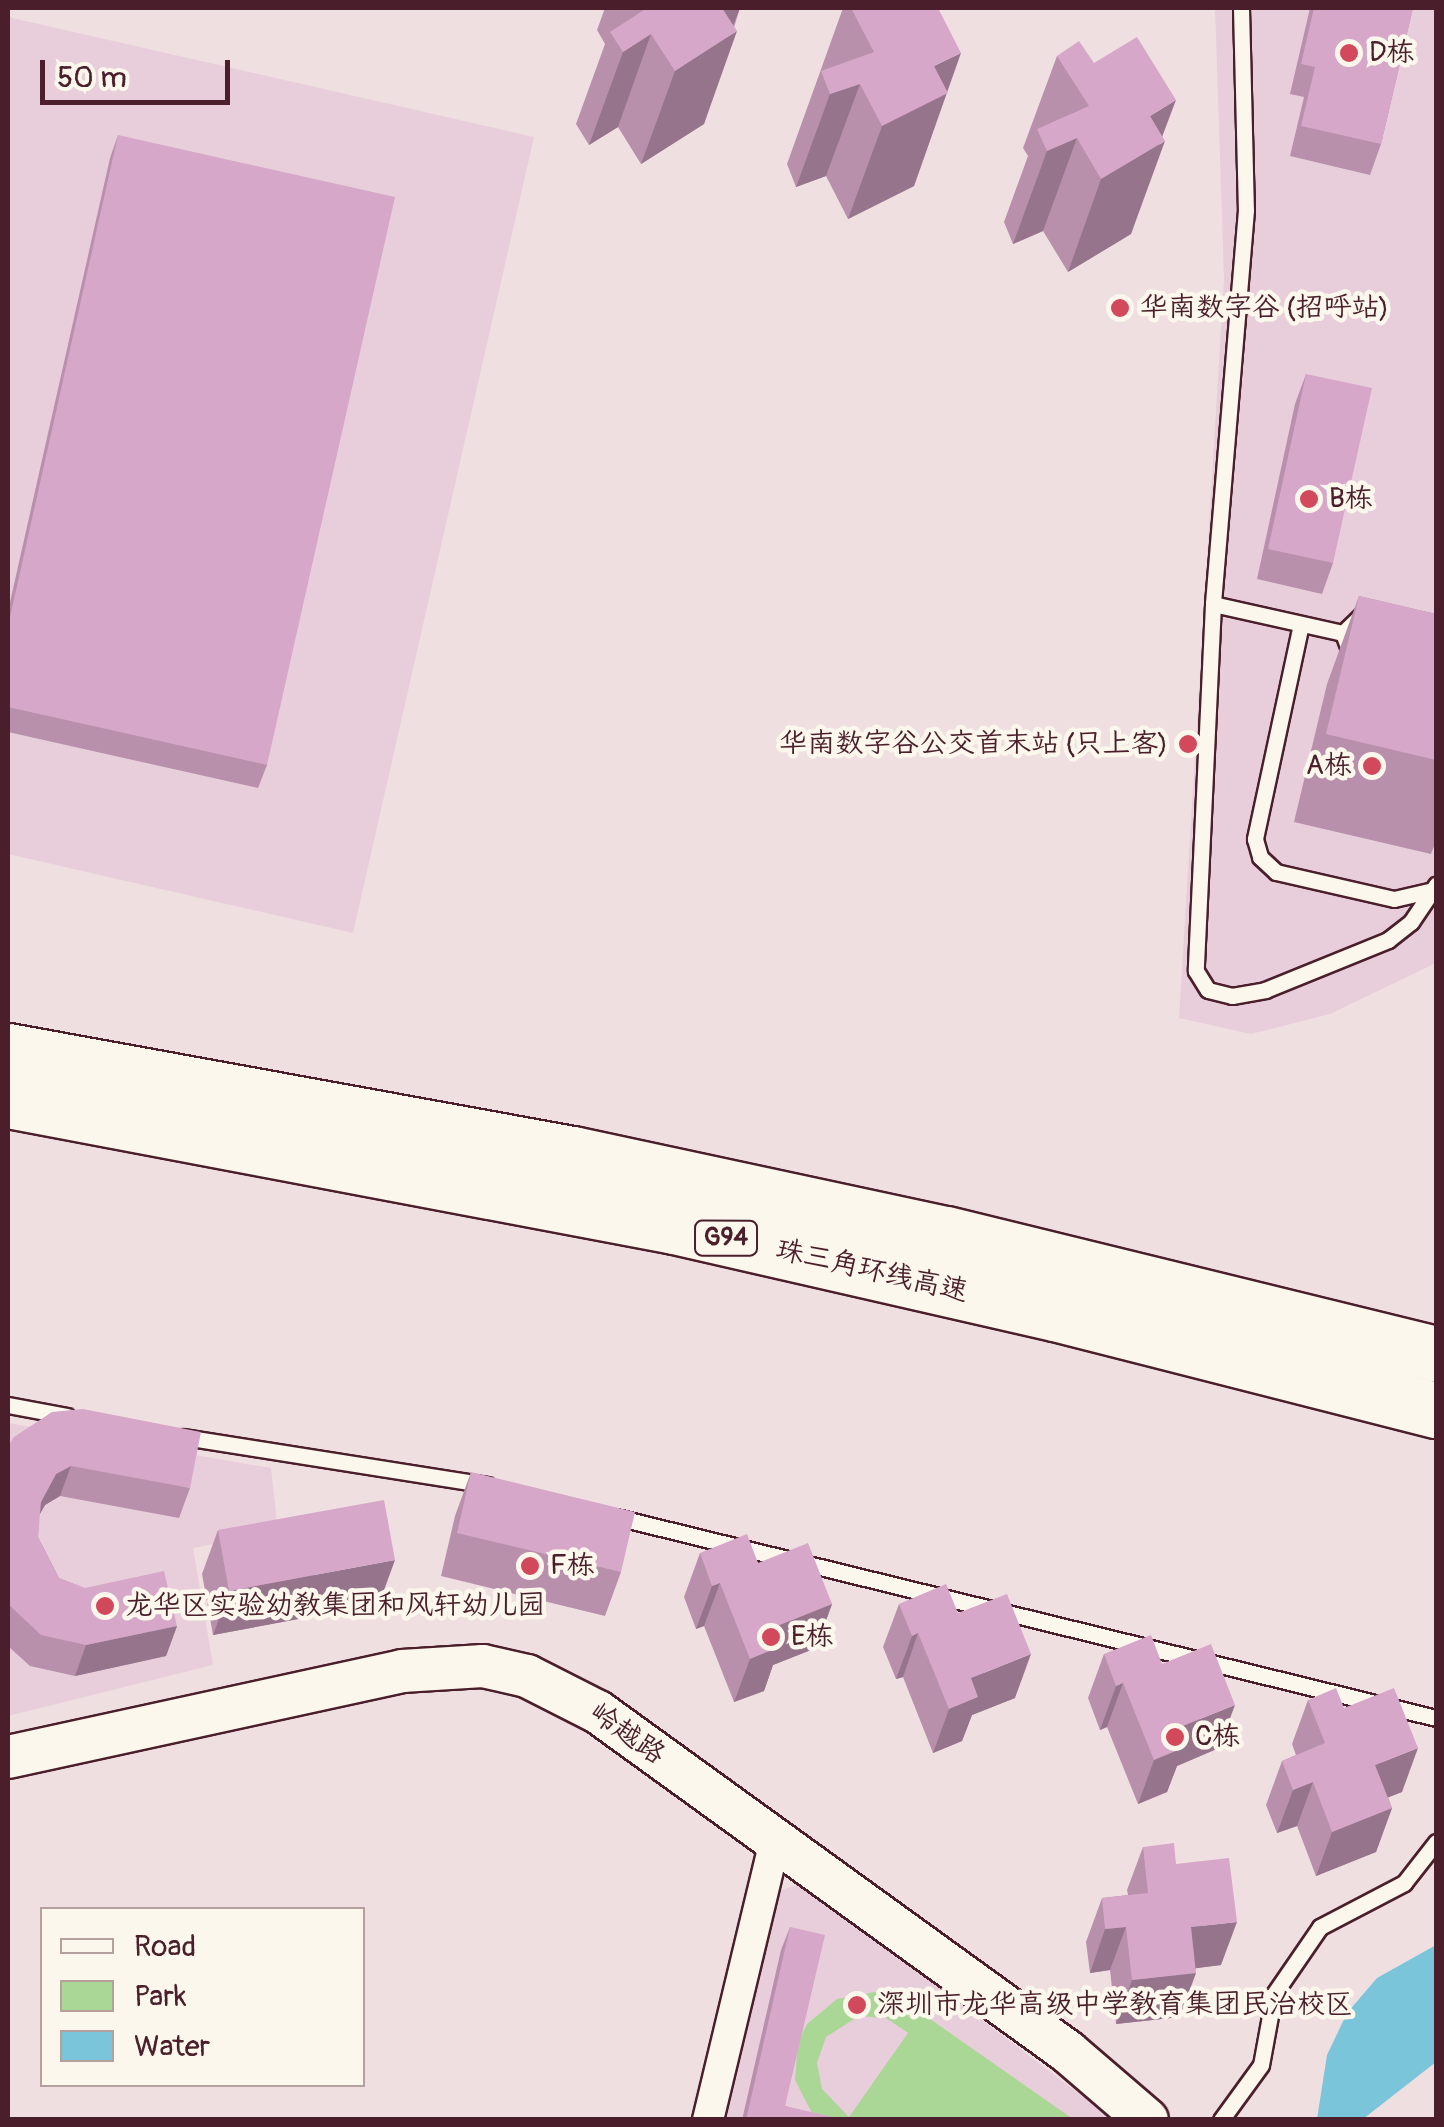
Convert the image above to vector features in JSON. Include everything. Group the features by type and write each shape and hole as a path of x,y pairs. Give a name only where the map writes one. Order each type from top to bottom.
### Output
{"highway":[{"name":"珠三角环线高速","path":"8,1051 572,1154 946,1234 1436,1354"},
{"name":"珠三角环线高速","path":"8,1100 674,1226 1055,1313 1436,1410"}],"street":[{"name":"岭越路","path":"8,1756 402,1671 483,1666 564,1691 1068,2052 1147,2120"},
{"path":"708,2120 775,1840"}],"lane":[{"path":"1241,8 1246,210 1213,604 1196,970 1208,990 1232,996 1264,990 1337,964 1411,922 1436,888"},
{"path":"1213,604 1343,633"},
{"path":"1343,633 1365,612 1391,618"},
{"path":"1302,624 1255,838 1260,857 1276,872 1394,899 1436,888"},
{"path":"1343,633 1348,652 1364,661"},
{"path":"8,1405 84,1419"},
{"path":"160,1433 497,1488"},
{"path":"593,1511 1436,1718"},
{"path":"1220,2120 1254,2077 1274,1994 1320,1927 1404,1883 1436,1842"}],"shaded area":[{"path":"1215,8 1436,8 1436,963 1330,1014 1251,1034 1179,1018 1224,279"},
{"path":"8,17 534,137 353,933 8,854"},
{"name":"龙华区实验幼教集团和风轩幼儿园","path":"8,1423 271,1468 278,1532 193,1548 213,1665 8,1716"},
{"name":"深圳市龙华高级中学教育集团民治校区","path":"803,1883 1112,2119 724,2120 778,1891"}],"green space":[{"path":"875,1992 910,2005 1073,2119 815,2119 795,2080 798,2042 807,2024 837,1999","holes":["859,2016 886,2018 908,2033 849,2117 822,2089 817,2063 826,2037"]}],"water":[{"path":"1436,1945 1436,2062 1363,2119 1317,2119 1327,2055 1347,2013 1377,1978"}],"building":[{"path":"647,8 722,8 737,31 675,71 651,34 623,52 610,32"},
{"path":"851,8 938,8 961,53 934,66 948,93 882,126 860,84 830,94 821,71 874,52"},
{"name":"D栋","path":"1314,8 1413,8 1381,144 1301,126 1315,67 1301,64"},
{"path":"1137,37 1176,100 1150,116 1165,141 1101,179 1077,138 1047,151 1037,129 1089,106 1057,56 1079,41 1094,63"},
{"path":"118,135 395,197 267,765 8,707 8,626"},
{"name":"B栋","path":"1306,374 1372,388 1333,563 1268,549"},
{"path":"1359,596 1436,614 1436,760 1326,734"},
{"path":"83,1409 201,1432 190,1488 71,1466 56,1474 41,1502 38,1537 59,1578 85,1588 164,1571 177,1626 86,1645 41,1635 8,1604 8,1446 14,1437 52,1412"},
{"path":"471,1472 635,1512 621,1572 457,1533"},
{"path":"384,1500 395,1560 229,1591 218,1530"},
{"path":"747,1534 758,1563 808,1543 832,1604 772,1628 779,1647 750,1659 720,1583 712,1586 700,1553"},
{"path":"946,1584 958,1613 1007,1594 1031,1654 971,1678 978,1697 949,1709 918,1633 912,1636 899,1604"},
{"path":"1151,1635 1162,1664 1211,1644 1235,1705 1175,1729 1183,1748 1154,1760 1123,1683 1116,1686 1104,1654"},
{"path":"1336,1688 1344,1708 1394,1688 1418,1748 1375,1765 1392,1808 1332,1832 1313,1782 1293,1790 1282,1761 1325,1743 1308,1700"},
{"path":"1174,1843 1176,1864 1229,1858 1237,1922 1191,1927 1196,1973 1132,1980 1126,1927 1105,1929 1102,1898 1148,1893 1143,1847"},
{"path":"790,1927 825,1935 785,2106 833,2120 746,2120"}],"place":[{"name":"D栋","path":"1349,53"},
{"name":"华南数字谷 (招呼站)","path":"1120,308"},
{"name":"B栋","path":"1309,499"},
{"name":"华南数字谷公交首末站 (只上客)","path":"1188,744"},
{"name":"A栋","path":"1372,766"},
{"name":"F栋","path":"530,1566"},
{"name":"龙华区实验幼教集团和风轩幼儿园","path":"105,1606"},
{"name":"E栋","path":"771,1637"},
{"name":"C栋","path":"1175,1737"},
{"name":"深圳市龙华高级中学教育集团民治校区","path":"857,2005"}]}
